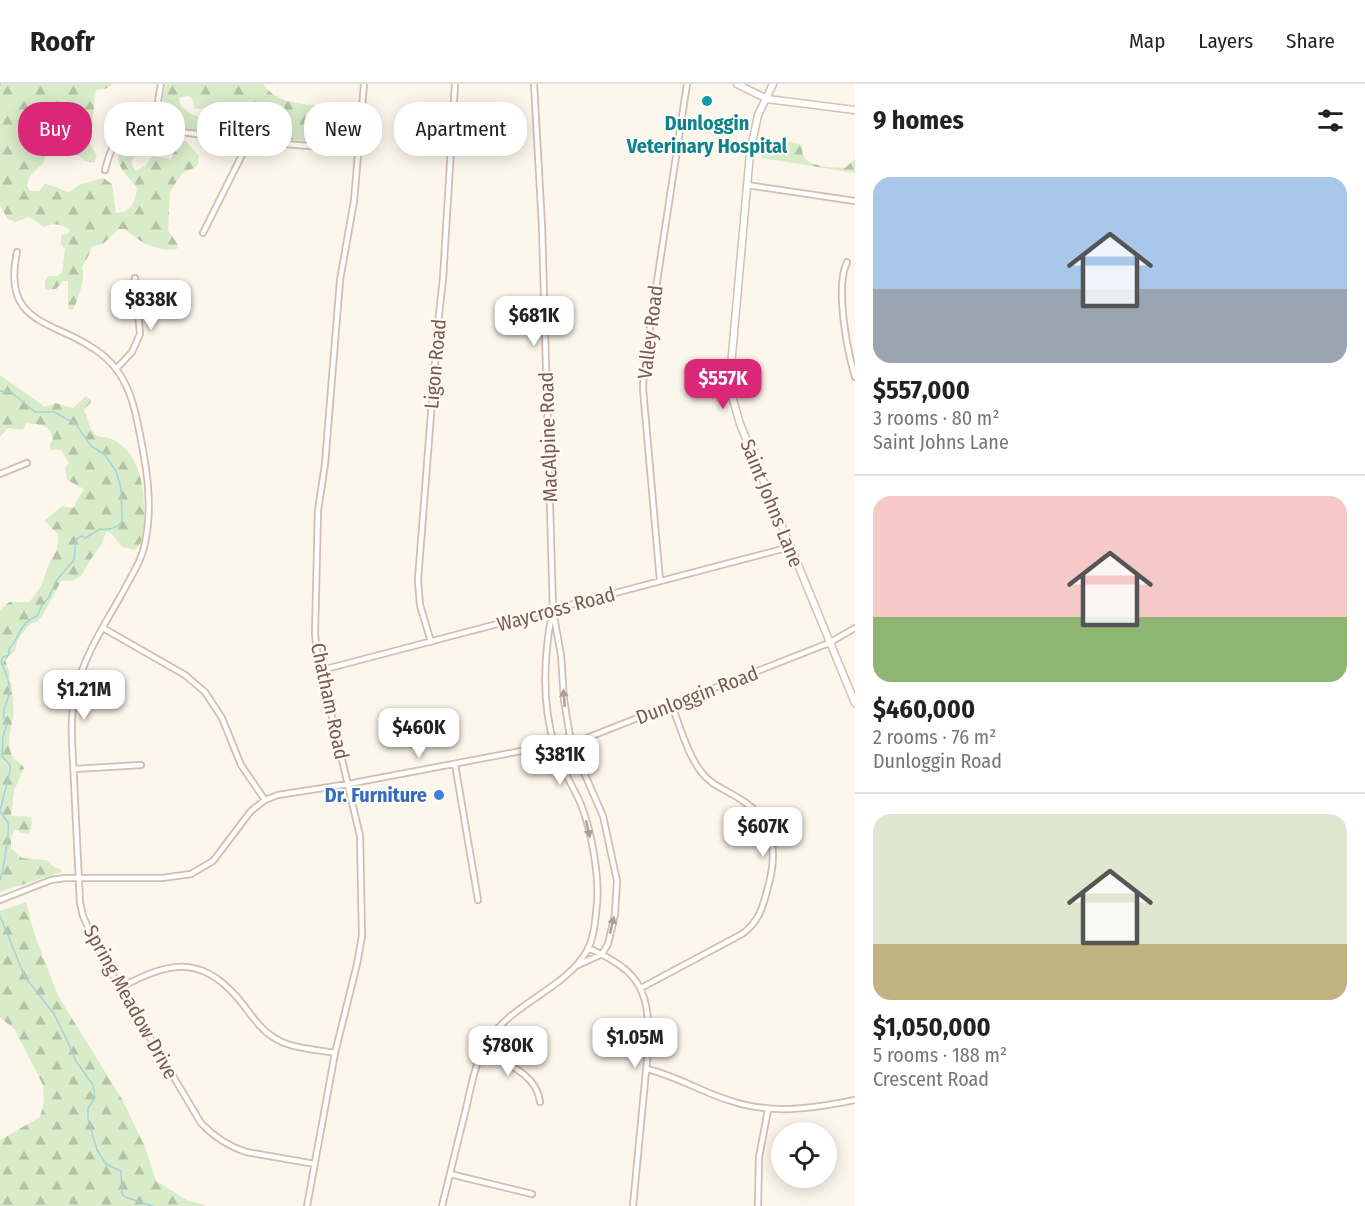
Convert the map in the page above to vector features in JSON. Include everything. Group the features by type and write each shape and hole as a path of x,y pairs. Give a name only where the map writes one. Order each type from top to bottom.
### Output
{"street":[{"path":"158,102 161,84"},
{"name":"Chatham Road","path":"363,102 364,84"},
{"name":"Ligon Road","path":"431,642 420,605 418,580 438,325 444,278 455,84"},
{"name":"MacAlpine Road","path":"442,1206 472,1083 490,1038 499,1026 576,966 602,954 608,944 615,915 617,881 615,864 602,812 571,743 564,700 561,655 553,611 542,226 534,84"},
{"name":"Valley Road","path":"660,581 643,389 644,367 687,84"},
{"path":"737,84 767,99 855,110"},
{"name":"Saint Johns Lane","path":"773,84 758,115 747,185 731,366 732,396 740,424 855,703"},
{"path":"105,170 109,156"},
{"path":"203,233 242,156"},
{"name":"Chatham Road","path":"307,1206 335,1053 362,936 362,849 315,634 317,512 325,464 340,280 353,207 358,156"},
{"path":"747,185 855,201"},
{"name":"Spring Meadow Drive","path":"17,252 12,277 13,287 15,295 26,311 94,348 116,369 128,389 135,409 148,496 149,523 143,552 84,666 75,696 74,769 78,877 83,916 97,948 194,1113 208,1130 225,1143 246,1152 315,1164"},
{"path":"847,262 842,276 843,302 855,377"},
{"path":"116,369 132,352 140,334 135,278"},
{"path":"0,474 27,463"},
{"name":"Waycross Road","path":"322,670 790,547"},
{"name":"MacAlpine Road","path":"553,611 549,632 546,681 550,729 554,746 585,815 595,866 597,911 588,948 576,966"},
{"name":"Dunloggin Road","path":"0,900 51,880 78,877 162,878 191,874 213,861 251,811 265,800 285,793 348,784 571,743 672,706 829,643 855,627"},
{"path":"103,628 185,675 205,692 222,718 241,765 265,800"},
{"path":"641,988 752,927 762,910 774,859 770,835 757,812 740,798 716,786 701,772 689,750 672,706"},
{"path":"455,764 478,900"},
{"path":"74,769 141,765"},
{"path":"588,948 623,968 641,988 648,1021 646,1069 633,1206"},
{"path":"121,987 147,972 185,967 196,969 218,979 263,1029 278,1040 296,1046 335,1053"},
{"path":"483,1051 525,1075 537,1090 540,1102"},
{"path":"646,1069 675,1077 729,1101 768,1110 808,1110 855,1100"},
{"path":"758,1206 759,1158 768,1110"},
{"path":"450,1174 532,1194"}],"green space":[{"path":"0,84 113,84 105,89 96,90 92,125 92,102 18,102 18,156 46,156 43,163 30,176 27,186 30,191 39,191 45,184 70,192 79,185 103,178 112,184 116,213 121,212 131,206 137,188 121,167 118,156 135,156 132,160 132,166 136,171 145,166 153,156 171,159 172,156 185,156 186,141 199,156 198,164 182,173 170,192 168,230 178,245 177,249 156,248 125,229 119,229 104,243 91,247 82,267 82,283 73,310 68,306 68,281 63,281 56,289 45,290 48,276 58,276 62,272 65,249 61,244 61,235 70,230 58,224 44,227 29,218 15,222 7,218 0,205"},
{"path":"166,84 263,84 275,95 290,102 197,102 197,109 195,109 189,96 179,98 180,102 164,102"},
{"path":"292,102 304,104 304,141 292,140"},
{"path":"185,110 197,116 196,131 185,128"},
{"path":"783,141 802,145 806,159 816,165 845,168 855,159 855,173 762,158 760,153 763,146 777,145"},
{"path":"92,147 97,156 94,163 85,161 79,156 92,156"},
{"path":"753,366 760,381 744,386 740,370"},
{"path":"0,375 45,407 55,403 73,408 86,396 92,401 84,410 90,427 95,434 114,440 123,447 131,455 136,465 142,486 144,528 140,544 134,550 122,547 110,532 106,532 101,545 82,575 74,580 61,581 43,615 38,621 30,624 18,639 15,651 5,660 12,684 14,709 10,750 12,756 24,768 14,791 11,815 31,817 32,824 29,834 15,829 11,837 11,848 22,858 47,860 62,872 0,892 0,610 9,602 29,602 37,592 58,542 58,534 44,521 62,506 73,508 84,489 67,480 65,468 69,463 61,450 51,450 50,444 53,438 47,428 26,423 23,430 8,428 0,437"},
{"path":"26,902 34,933 58,996 122,1099 145,1147 156,1181 187,1200 206,1206 0,1206 0,1140 40,1117 44,1103 43,1085 15,1030 0,1017 0,911"}],"waterway":[{"path":"0,391 11,392 35,412 54,412 76,424 91,446 104,454 116,471 121,488 122,518 122,522 115,528 100,529 85,538 82,536 76,539 74,560 56,581 37,616 26,623 9,649 9,655 3,657 1,662 9,686 4,712 7,724 3,736 2,756 10,765 10,771 0,811 8,823 6,851 0,880"},
{"path":"0,916 25,977 54,1014 76,1061 93,1085 95,1098 88,1108 88,1119 97,1150 106,1164 121,1171 122,1194 152,1206"}],"place":[{"name":"Dunloggin Veterinary Hospital","path":"707,101"},
{"name":"Dr. Furniture","path":"439,795"}]}
